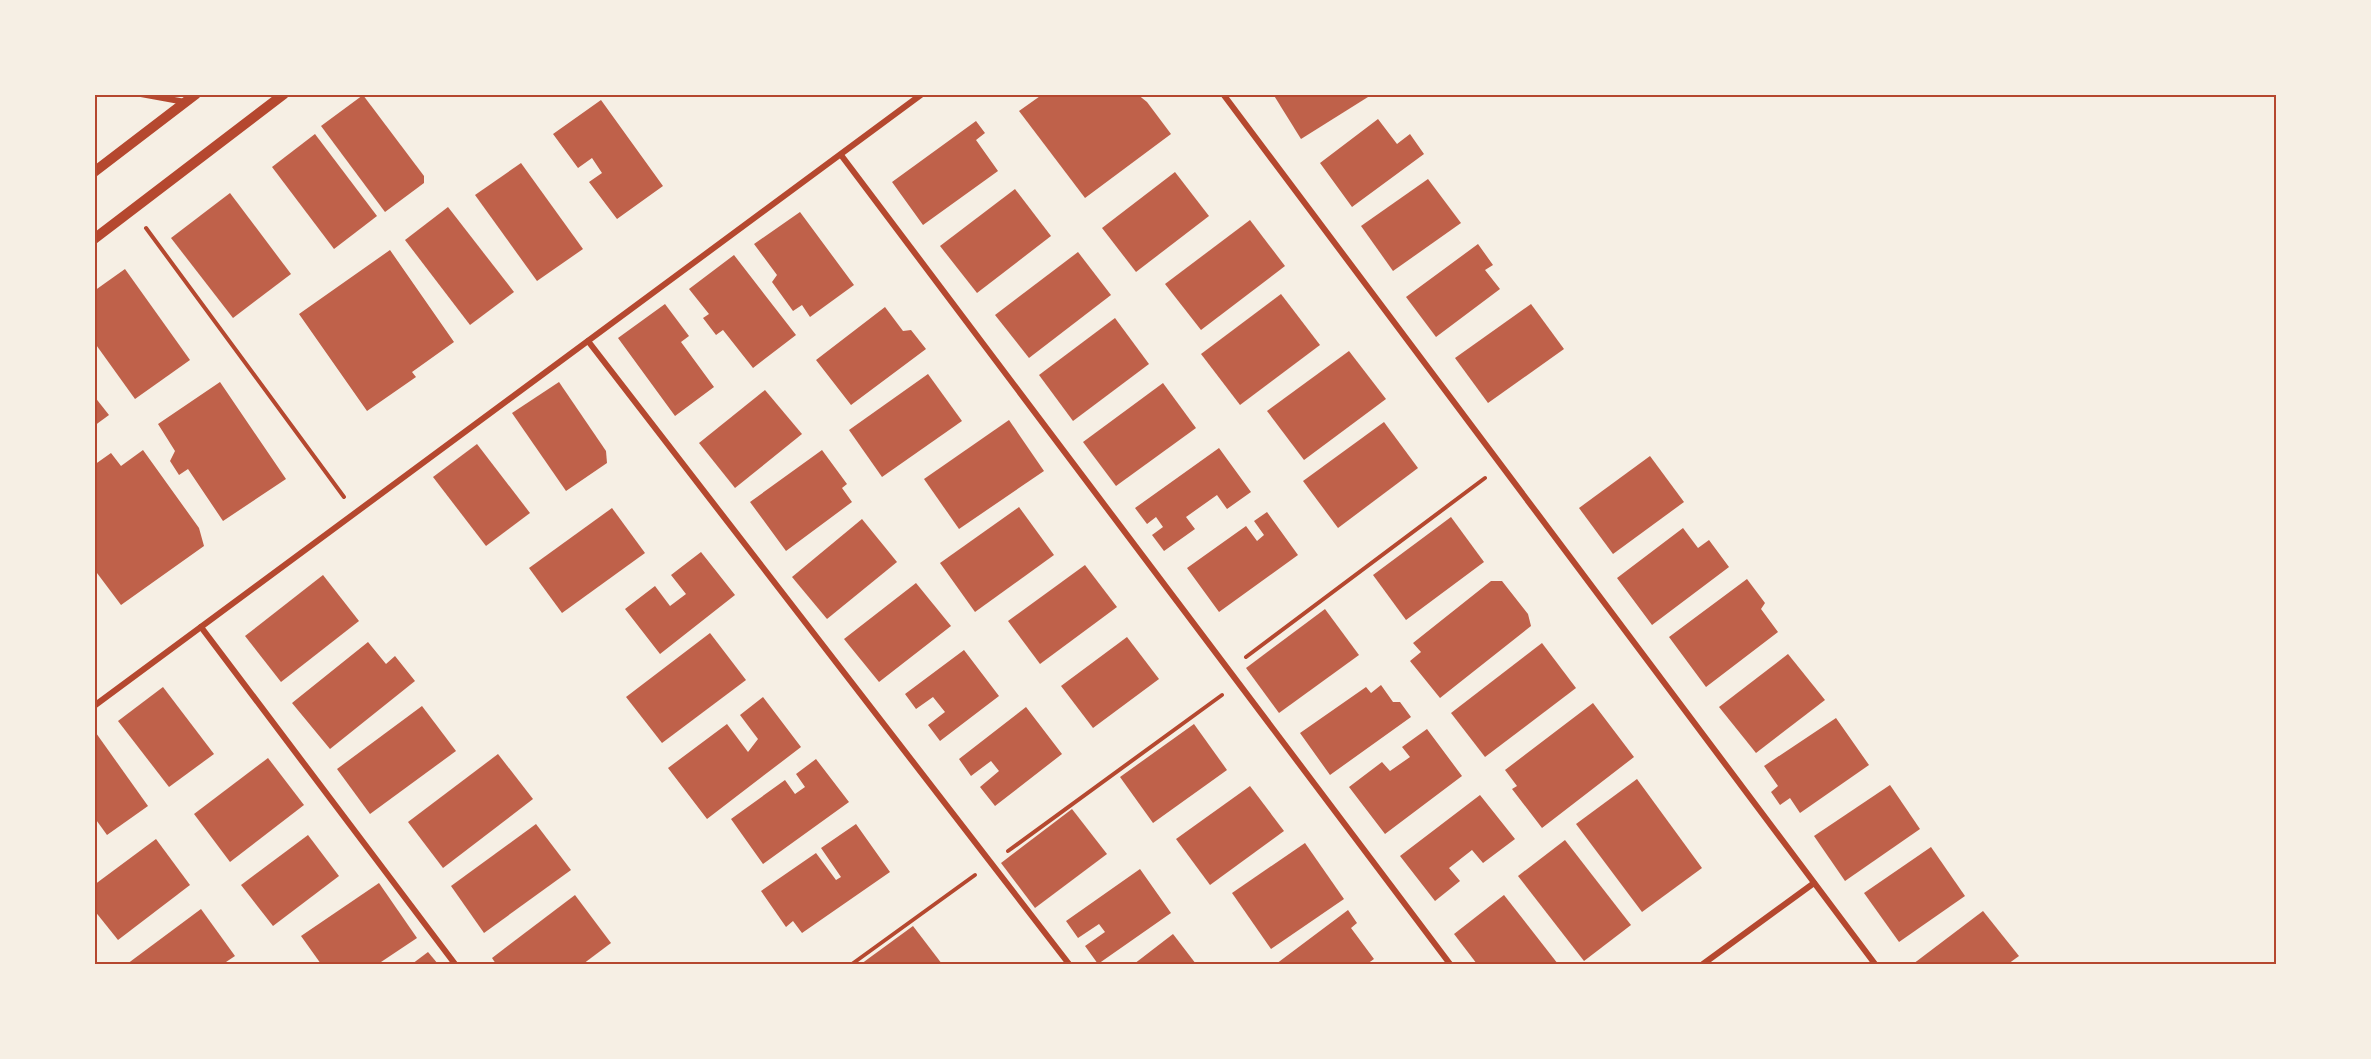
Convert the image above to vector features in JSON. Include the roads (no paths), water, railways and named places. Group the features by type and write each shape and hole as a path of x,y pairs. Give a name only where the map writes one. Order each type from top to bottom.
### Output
{"street":[{"path":"141,94 186,102"},
{"path":"94,172 196,94"},
{"path":"94,239 284,94"},
{"path":"94,706 922,94"},
{"path":"1223,94 1875,964"},
{"path":"841,155 1450,964"},
{"path":"588,341 1069,964"},
{"path":"201,627 455,964"},
{"path":"1703,964 1814,882"}]}
